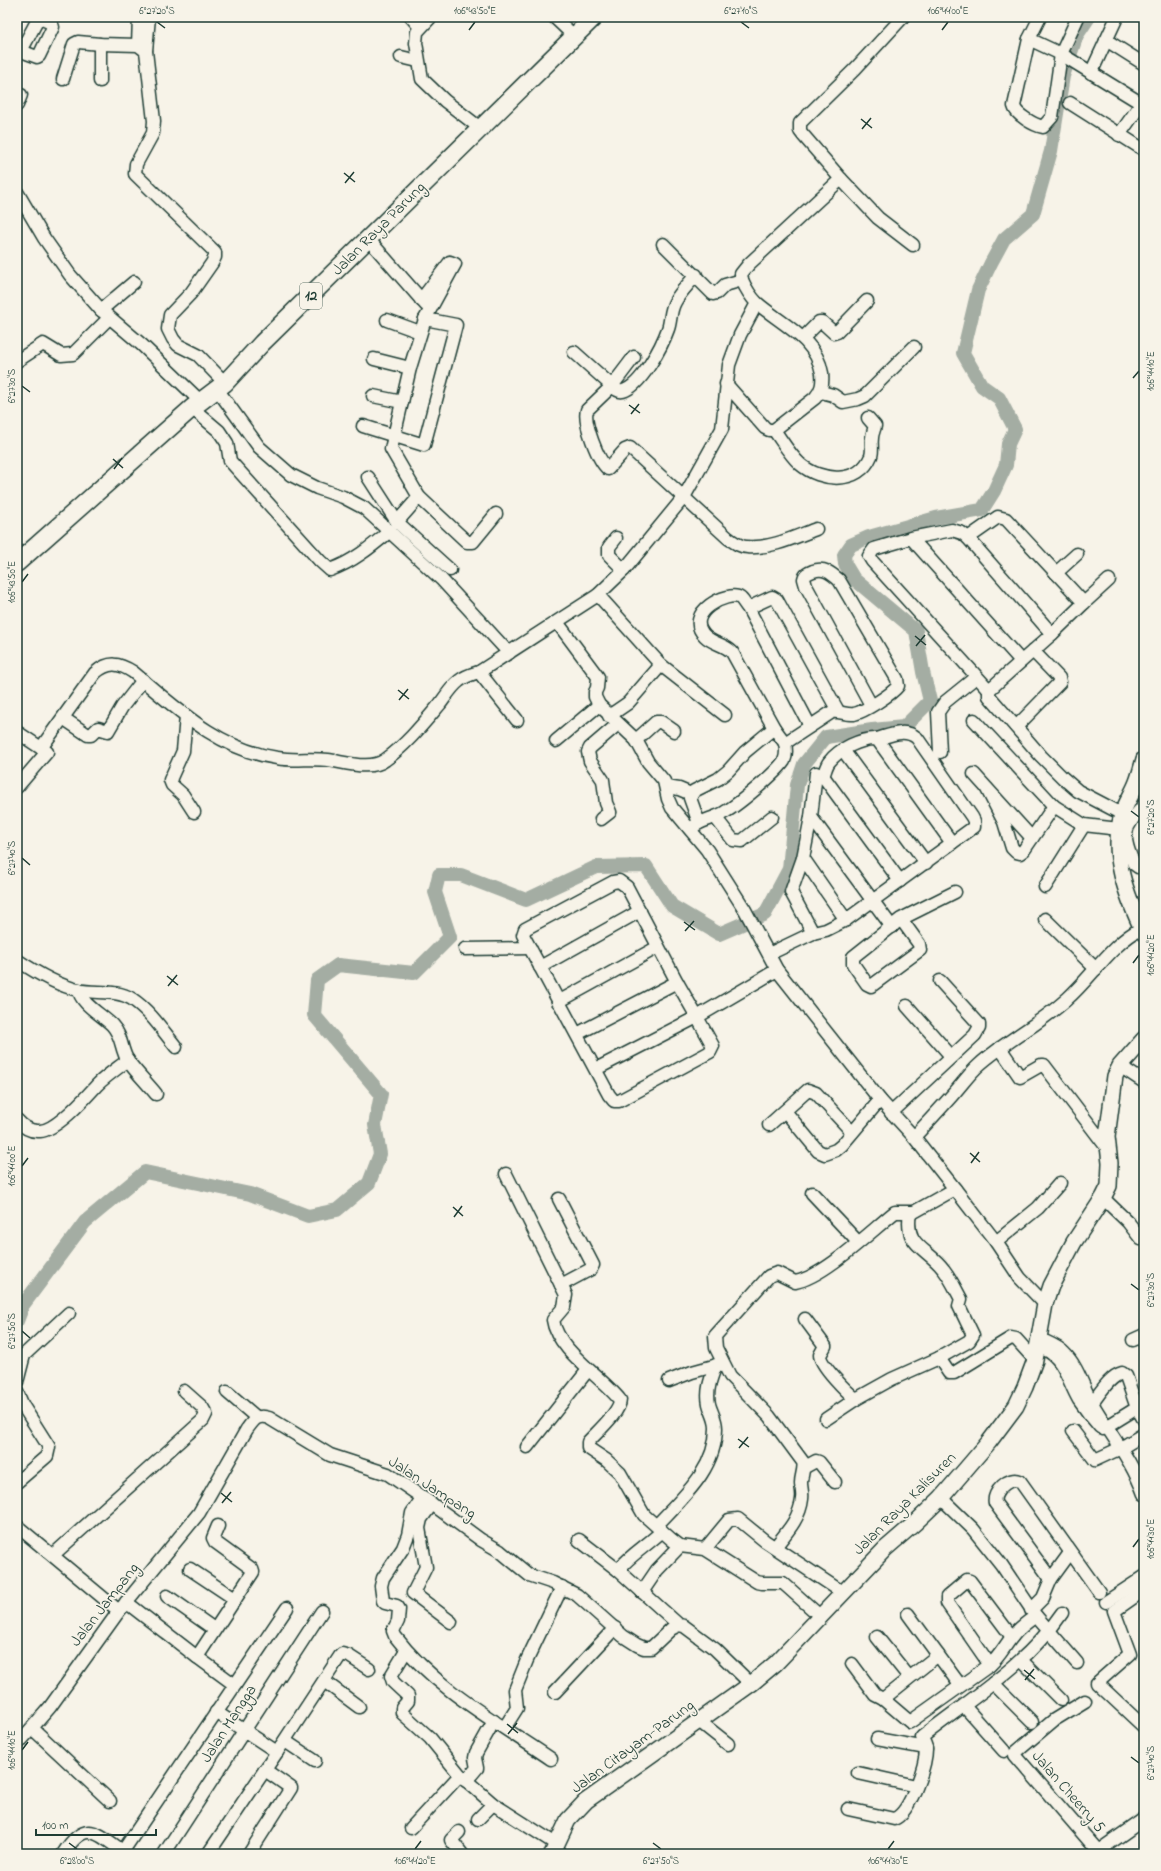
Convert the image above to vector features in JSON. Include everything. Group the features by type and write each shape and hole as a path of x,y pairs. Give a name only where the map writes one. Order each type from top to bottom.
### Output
{"highway":[{"name":"Jalan Raya Parung","path":"17,552 194,402 221,384 572,34 586,17"},
{"name":"Jalan Raya Parung","path":"572,34 594,17"},
{"name":"Jalan Raya Parung","path":"221,384 368,240 479,126"},
{"name":"Jalan Raya Parung","path":"17,563 194,402"}],"main road":[{"path":"1143,930 1119,863 1117,843 1118,829 1122,814 1137,782 1144,758"},
{"name":"Jalan Raya Kalisuren","path":"751,1684 776,1662 885,1549 941,1498 985,1448 1016,1406 1026,1387 1038,1348 1045,1304 1051,1286 1074,1242 1103,1198 1109,1186 1108,1124 1115,1076 1120,1066 1144,1039"},
{"name":"Jalan Citayam-Parung","path":"554,1849 568,1820 586,1801 751,1684"}],"street":[{"path":"139,17 142,48 154,121 153,133 136,164 136,174 212,247 215,257 191,293 170,315 168,329 172,339 178,345 198,355 221,384 250,436 259,447 291,475 317,488 355,502 393,527 450,570"},
{"path":"142,48 149,17"},
{"path":"411,17 420,27"},
{"path":"431,17 420,27 417,32 416,43 422,79 426,85 479,126"},
{"path":"554,17 572,34"},
{"path":"903,17 855,69 800,123 800,131 841,179 878,218 913,245"},
{"path":"1040,17 1029,39 1014,106 1018,112 1038,126 1043,126 1052,117 1078,17"},
{"path":"1090,73 1117,17"},
{"path":"1029,39 1067,58 1143,103 1119,134"},
{"path":"1106,40 1144,64"},
{"path":"63,79 74,44 78,42 142,48"},
{"path":"100,44 100,81"},
{"path":"401,57 418,61"},
{"path":"1070,103 1144,150"},
{"path":"726,384 765,428 769,430 774,430 821,392 823,382 820,364 814,350 803,338 779,318 757,303 746,289 741,274 749,264 841,179"},
{"path":"17,192 44,238 70,275 105,314 142,345 194,402 227,444 230,461 320,561 330,570 340,567 368,548 393,527 419,497"},
{"path":"363,426 424,445 456,326 427,314 420,300 368,240"},
{"path":"663,244 715,294 725,285 742,280"},
{"path":"420,300 450,262 455,264 427,314 420,332 391,449 419,497 467,542 470,543 496,514"},
{"path":"574,352 612,386 619,391 623,391 643,375 651,364 668,329 675,301 696,275"},
{"path":"17,361 43,344 61,355 73,354 105,314 134,282"},
{"path":"803,338 819,322 822,322 834,333 837,332 867,301"},
{"path":"41,748 96,673 102,667 110,664 124,666 186,716 227,744 255,754 276,758 296,760 322,759 374,764 383,762 400,748 458,682 479,672 598,595 624,570 684,497 722,428 729,364 740,335 757,303"},
{"path":"387,320 420,332"},
{"path":"821,392 833,395 843,402 862,398 914,347"},
{"path":"634,357 612,386 595,401 586,413 591,436 606,468 610,468 625,450 630,448 728,538 736,544 746,547 768,545 816,529"},
{"path":"374,359 410,368"},
{"path":"374,396 402,402"},
{"path":"774,430 798,463 806,469 827,477 848,477 860,471 872,455 872,436 875,426 868,418"},
{"path":"368,477 393,527 509,653"},
{"path":"968,538 998,517 1006,519 1084,603"},
{"path":"1052,634 962,533 952,530 911,538 874,549 869,556 989,690 989,696 1052,767 1078,791 1122,814"},
{"path":"616,538 609,547 609,555 624,570"},
{"path":"911,538 1021,661"},
{"path":"1056,573 1076,554"},
{"path":"785,742 832,712 853,714 872,705 896,690 898,686 898,679 839,580 824,570 819,569 807,574 804,579 806,586 872,705"},
{"path":"989,690 1034,651 1109,580"},
{"path":"598,595 661,665 725,715"},
{"path":"695,826 735,806 777,768 784,760 786,749 785,742 774,728 732,652 705,635 698,625 699,617 702,612 729,597 735,596 740,598 748,608 810,726"},
{"path":"748,608 772,597 777,600 838,712"},
{"path":"557,622 598,677 594,697 599,705 636,740 648,762 664,781 668,799 672,808 695,826"},
{"path":"1016,727 1060,682 1059,678 1034,651"},
{"path":"609,716 628,703 661,665"},
{"path":"479,672 517,720"},
{"path":"940,752 938,712 945,702 976,677"},
{"path":"63,718 88,735 91,735 98,728 108,731 120,710 143,680"},
{"path":"556,741 599,705"},
{"path":"186,716 183,752 170,780 172,785 183,794 194,812"},
{"path":"974,720 1054,806 1084,825 1118,829"},
{"path":"636,740 656,722 661,722 674,731"},
{"path":"601,819 610,812 606,802 603,780 590,761 588,752 590,748 618,724"},
{"path":"691,794 718,779 745,752 774,728"},
{"path":"17,732 47,752 17,787"},
{"path":"769,954 846,920 974,827 974,821 917,738 912,734 906,732 898,733 859,742 843,750 828,764 823,776"},
{"path":"877,739 952,843"},
{"path":"843,750 926,863"},
{"path":"814,933 791,892 803,858 811,817 815,774 818,773 823,776 900,881"},
{"path":"974,774 1032,838"},
{"path":"666,787 679,789 691,794"},
{"path":"987,789 1006,827 1012,848 1016,852 1020,853 1024,850 1054,806"},
{"path":"691,794 695,826 705,847 744,910 777,970 880,1100 914,1137 996,1242 1020,1278 1045,1304"},
{"path":"1141,864 1134,864 1131,858 1125,833 1127,827 1144,805"},
{"path":"715,817 733,840 737,842 742,841 772,816"},
{"path":"811,817 873,901 897,923 919,944 920,950 871,986 868,984 852,960 853,957 897,923 955,892"},
{"path":"1045,887 1084,825"},
{"path":"803,858 846,920"},
{"path":"617,881 622,882 627,887 658,947 712,1046 710,1052 618,1102 614,1101 609,1096 596,1069 558,1002 523,935 525,929 617,881"},
{"path":"540,967 640,911"},
{"path":"1045,919 1096,969"},
{"path":"914,1137 978,1066 1000,1048 1043,1019 1068,998 1117,946 1132,933 1143,930"},
{"path":"558,1002 658,947"},
{"path":"464,949 530,948"},
{"path":"17,960 39,975 79,990 121,994 132,999 144,1008 176,1047"},
{"path":"596,1069 697,1017 777,970"},
{"path":"891,1112 975,1035 979,1028 979,1024 940,981"},
{"path":"577,1034 677,982"},
{"path":"79,990 82,999 100,1013 119,1034 122,1047 128,1060 156,1094"},
{"path":"907,1006 951,1056"},
{"path":"1000,1048 1021,1077 1041,1065 1044,1065 1108,1149"},
{"path":"17,1120 23,1127 32,1131 45,1130 84,1100 98,1084 128,1060"},
{"path":"1120,1066 1144,1082"},
{"path":"770,1125 806,1091 812,1091 852,1132"},
{"path":"785,1111 820,1153 825,1154 836,1150 880,1100"},
{"path":"506,1174 566,1295 564,1307 554,1317 554,1326 563,1341 588,1370 617,1396 620,1402 615,1412 588,1442 587,1447 620,1473 644,1515 680,1546 705,1549 757,1582 768,1584 777,1582 788,1586 820,1616"},
{"path":"996,1242 1038,1208 1060,1183"},
{"path":"618,1570 627,1559 651,1542 659,1528 701,1476 712,1454 716,1427 714,1415 709,1403 708,1393 719,1364 715,1336 769,1276 777,1273 795,1282 820,1273 895,1212 910,1213 955,1189"},
{"path":"812,1193 858,1242"},
{"path":"559,1198 593,1265 591,1269 561,1286"},
{"path":"1103,1198 1128,1222 1143,1240"},
{"path":"826,1419 856,1399 939,1358 969,1341 973,1335 959,1306 961,1299 944,1270 915,1243 911,1236 909,1226 910,1213"},
{"path":"17,1382 24,1355 69,1313"},
{"path":"805,1319 825,1346 820,1355 822,1362 856,1399"},
{"path":"1133,1340 1144,1335"},
{"path":"939,1358 949,1373 954,1373 1011,1338 1050,1351 1058,1359 1067,1373 1080,1401 1118,1444 1138,1476 1144,1494"},
{"path":"1038,1348 1064,1353 1070,1361 1105,1428"},
{"path":"669,1381 719,1364"},
{"path":"719,1364 769,1416 801,1457 804,1467 801,1481 802,1501 792,1526 776,1547"},
{"path":"527,1447 588,1370"},
{"path":"1092,1403 1108,1383 1122,1373 1126,1376 1137,1408 1144,1420"},
{"path":"53,1555 203,1420 206,1414 202,1407 184,1391"},
{"path":"17,1392 31,1420 48,1444 49,1451 47,1456 17,1482"},
{"path":"227,1392 256,1418"},
{"path":"1105,1428 1137,1408"},
{"name":"Jalan Jampang","path":"19,1737 32,1728 122,1607 199,1513 236,1447 256,1418 263,1416 269,1418 330,1455 388,1474 427,1500 481,1540 500,1551 529,1575 562,1587 582,1598 630,1641 647,1649 654,1646 671,1629 679,1625"},
{"path":"1073,1431 1095,1460 1118,1444 1144,1434"},
{"path":"804,1467 816,1461 819,1462 835,1482"},
{"path":"1051,1579 995,1504 995,1496 1000,1488 1010,1480 1014,1479 1020,1481 1070,1553 1103,1597 1144,1577"},
{"path":"941,1498 973,1529 1001,1564 1034,1613 1077,1663"},
{"path":"427,1500 419,1528 426,1567 413,1593 451,1622"},
{"path":"427,1500 412,1513 408,1536 403,1548 383,1578 381,1586 383,1601 398,1607 398,1621 393,1631 406,1651 435,1678 551,1759"},
{"path":"705,1549 729,1520 738,1519 755,1534 842,1592"},
{"path":"17,1526 122,1607 197,1657 235,1685"},
{"path":"197,1657 214,1629 251,1576 252,1570 215,1542 213,1538 218,1526"},
{"path":"578,1540 618,1570 679,1625 694,1633 715,1649 751,1684"},
{"path":"642,1592 657,1570 680,1546"},
{"path":"910,1722 1000,1656 1012,1638 1034,1613 1043,1598 1051,1579 1070,1553"},
{"path":"190,1569 235,1599"},
{"path":"990,1664 947,1603 947,1597 963,1583 968,1580 970,1581 1012,1638"},
{"path":"411,1828 463,1778 477,1768 475,1758 476,1753 499,1724 517,1708 515,1690 527,1660 562,1587"},
{"path":"1144,1590 1114,1611 1130,1654 1098,1683 1144,1727"},
{"path":"167,1596 214,1629"},
{"path":"63,1854 74,1838 81,1833 88,1832 101,1836 124,1853 216,1712 287,1608"},
{"name":"Jalan Mangga","path":"164,1854 322,1611"},
{"path":"877,1739 924,1743 964,1706 1021,1660 1050,1630 1062,1613"},
{"path":"908,1614 960,1685"},
{"path":"555,1692 614,1628"},
{"path":"877,1637 909,1677"},
{"path":"406,1651 391,1676 393,1682 408,1696 408,1701 402,1708 401,1712 408,1720 430,1738 463,1778 493,1804 554,1849"},
{"path":"208,1854 285,1741 324,1681 335,1661 342,1654 349,1656 369,1669"},
{"path":"883,1699 938,1655"},
{"path":"1021,1660 1061,1700"},
{"path":"848,1809 895,1818 903,1810 921,1778 924,1743 910,1722 883,1699 875,1695 852,1664"},
{"path":"324,1681 359,1707"},
{"path":"993,1683 1032,1722"},
{"path":"1009,1753 1014,1753 1054,1720 1085,1701"},
{"name":"Jalan Cheerry 5","path":"964,1706 1009,1753 1096,1852"},
{"path":"216,1712 277,1752"},
{"path":"699,1721 728,1744"},
{"path":"32,1728 110,1801"},
{"path":"285,1741 315,1761"},
{"path":"249,1854 291,1788 265,1770"},
{"path":"858,1773 916,1786"},
{"path":"478,1819 493,1804"},
{"path":"1096,1852 1144,1819"},
{"path":"459,1832 451,1840 462,1854"}],"waterway":[{"path":"17,1321 23,1305 85,1222 145,1172 250,1194 308,1216 337,1210 369,1183 380,1154 375,1125 381,1094 314,1015 317,980 338,965 414,973 450,937 435,892 439,875 461,875 526,900 596,867 646,866 672,906 719,934 765,914 789,869 797,785 804,764 826,737 904,727 930,701 916,631 854,579 845,564 844,555 851,545 869,537 936,518 982,510 994,491 1006,465 1008,444 1015,429 999,398 982,386 963,353 978,290 991,263 1004,239 1033,214 1051,151 1063,76 1077,35 1089,17"}]}
